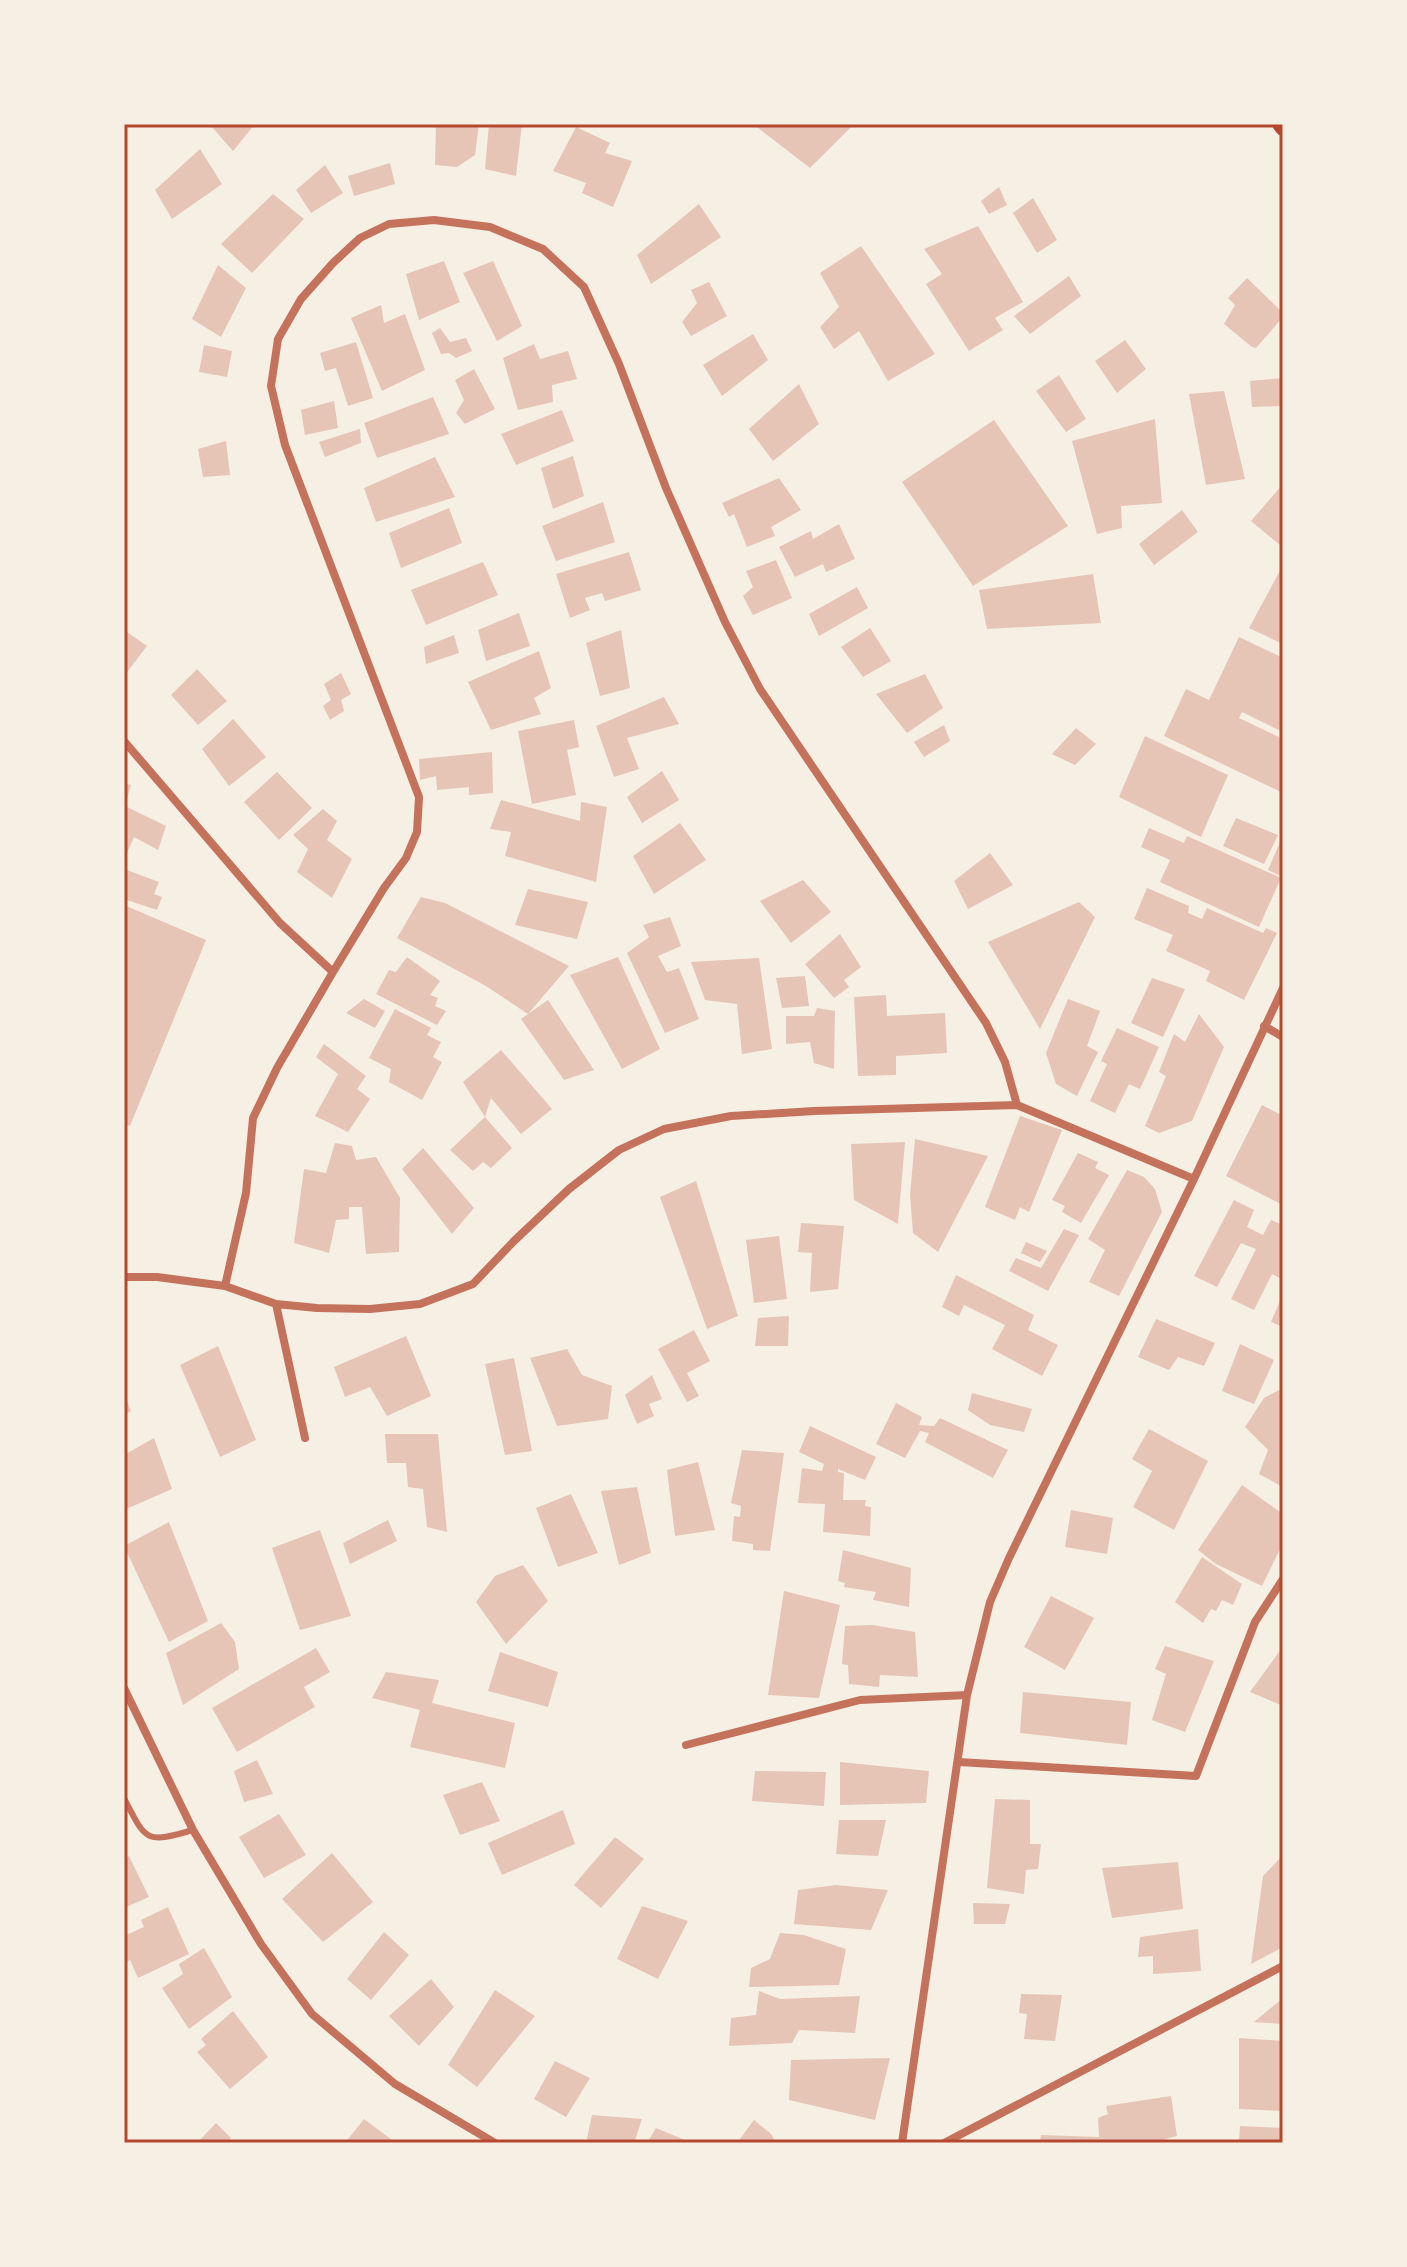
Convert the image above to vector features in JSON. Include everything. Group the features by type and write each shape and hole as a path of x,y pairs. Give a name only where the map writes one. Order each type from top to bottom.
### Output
{"street":[{"path":"225,1286 246,1193 253,1118 277,1068 384,888 406,858 417,832 419,797 285,445 271,386 278,339 301,299 360,238 389,224 434,220 490,227 543,249 584,287 619,364 666,488 725,622 760,689 986,1023 1005,1062 1017,1105"},
{"path":"124,741 280,923 333,972"},
{"path":"902,2143 967,1695 990,1602 1283,988"},
{"path":"1264,1026 1283,1037"},
{"path":"124,1277 157,1277 225,1286 276,1304 317,1308 370,1309 420,1304 473,1284 569,1189 619,1150 664,1129 744,1115 1017,1105 1194,1179"},
{"path":"276,1304 305,1438"},
{"path":"959,1762 1196,1776 1255,1622 1283,1579"},
{"path":"124,1688 193,1830 261,1944 312,2014 395,2084 495,2143"},
{"path":"686,1745 860,1700 967,1695"},
{"path":"944,2143 1283,1966"}],"lane":[{"path":"124,1798 139,1827 148,1837 163,1839 193,1830"}],"building":[{"path":"212,124 255,124 233,151"},
{"path":"436,124 479,124 475,155 457,167 435,165"},
{"path":"489,124 522,124 516,176 485,169"},
{"path":"753,124 847,124 851,127 810,168"},
{"path":"576,127 610,143 605,153 632,161 613,207 582,193 586,183 553,171"},
{"path":"200,149 222,184 172,219 155,190"},
{"path":"390,163 395,184 354,196 348,176"},
{"path":"325,165 343,193 311,213 296,190"},
{"path":"999,187 1007,205 989,214 981,201"},
{"path":"273,194 304,219 252,273 221,244"},
{"path":"1033,198 1057,240 1037,253 1013,213"},
{"path":"699,204 721,237 651,284 637,255"},
{"path":"978,226 1023,302 995,318 1003,330 969,351 926,284 942,274 924,249"},
{"path":"861,246 935,354 888,381 859,331 834,349 820,327 839,307 820,273"},
{"path":"444,261 460,302 419,320 406,274"},
{"path":"493,261 522,326 497,341 463,273"},
{"path":"218,265 246,288 221,337 192,319"},
{"path":"1069,276 1081,296 1030,334 1014,316"},
{"path":"1247,278 1283,313 1283,317 1256,348 1224,324 1235,305 1228,298"},
{"path":"709,282 727,316 691,336 682,322 697,303 691,290"},
{"path":"381,305 384,323 405,314 425,370 382,391 351,318"},
{"path":"440,328 450,342 466,338 472,351 456,358 449,353 441,354 432,333"},
{"path":"753,334 768,360 722,396 703,365"},
{"path":"1125,340 1146,369 1117,393 1095,361"},
{"path":"356,342 373,398 348,406 336,368 325,371 320,353"},
{"path":"534,344 540,359 568,351 577,379 552,385 553,402 518,410 503,358"},
{"path":"204,345 232,351 227,377 199,372"},
{"path":"474,369 495,409 465,424 456,413 464,400 455,380"},
{"path":"1059,375 1086,419 1066,432 1036,391"},
{"path":"1283,378 1283,406 1252,407 1250,381"},
{"path":"799,384 819,424 773,461 749,429"},
{"path":"1224,391 1245,479 1206,485 1189,394"},
{"path":"433,397 449,434 377,458 364,423"},
{"path":"334,401 338,428 305,435 301,410"},
{"path":"562,410 574,441 516,465 501,434"},
{"path":"1155,419 1162,503 1121,506 1122,528 1097,534 1072,441"},
{"path":"994,420 1068,526 973,586 902,482"},
{"path":"360,429 361,443 325,457 319,442"},
{"path":"226,441 230,475 203,477 198,449"},
{"path":"573,456 584,496 553,509 541,468"},
{"path":"435,457 455,497 376,522 364,488"},
{"path":"779,478 801,510 771,527 775,536 747,547 734,514 729,517 722,503"},
{"path":"1283,484 1283,541 1280,545 1251,521"},
{"path":"603,502 615,542 556,561 542,526"},
{"path":"449,508 462,543 401,568 389,533"},
{"path":"1182,510 1198,532 1154,565 1139,544"},
{"path":"839,524 855,559 826,572 823,564 795,577 779,547 811,531 813,539"},
{"path":"629,552 641,590 605,601 602,593 585,598 590,610 570,618 556,574"},
{"path":"776,560 792,598 753,615 743,596 753,587 746,571"},
{"path":"483,562 498,595 426,625 411,590"},
{"path":"1283,565 1283,644 1249,628"},
{"path":"1093,574 1101,623 987,629 979,590"},
{"path":"857,587 868,608 819,636 809,614"},
{"path":"519,613 530,646 486,661 478,630"},
{"path":"870,628 891,661 863,677 841,647"},
{"path":"124,630 147,646 124,676"},
{"path":"621,630 630,688 600,696 586,643"},
{"path":"454,635 459,653 426,664 424,647"},
{"path":"1239,637 1283,658 1283,732 1242,712 1239,718 1283,739 1283,793 1164,736 1186,689 1209,700"},
{"path":"539,651 551,688 534,698 541,714 491,730 468,682"},
{"path":"197,669 227,701 198,725 171,695"},
{"path":"341,673 351,694 341,700 344,711 330,720 323,706 331,700 324,684"},
{"path":"925,674 943,708 907,733 876,694"},
{"path":"664,697 679,724 627,738 639,769 614,777 596,726"},
{"path":"233,719 266,757 229,786 202,749"},
{"path":"574,720 579,747 567,750 576,795 532,804 518,731"},
{"path":"944,725 950,741 924,757 914,742"},
{"path":"1076,728 1096,744 1075,765 1052,754"},
{"path":"1145,736 1228,775 1201,837 1119,797"},
{"path":"492,752 493,793 469,795 469,787 437,790 436,776 420,780 419,759"},
{"path":"662,771 679,800 642,823 627,797"},
{"path":"277,772 312,808 279,840 244,802"},
{"path":"124,783 131,785 125,806 166,826 158,850 134,837 124,860"},
{"path":"501,800 580,821 581,802 607,807 596,882 505,856 511,832 490,829"},
{"path":"323,809 337,821 327,840 352,859 332,898 297,872 308,849 293,835"},
{"path":"1236,818 1278,835 1264,864 1223,846"},
{"path":"680,823 706,860 654,894 633,856"},
{"path":"1149,828 1184,843 1187,836 1281,878 1259,927 1160,882 1170,860 1141,847"},
{"path":"1283,835 1283,874 1281,876 1268,870"},
{"path":"990,853 1013,885 968,909 954,881"},
{"path":"124,869 159,882 154,894 162,897 157,910 124,899"},
{"path":"803,880 831,912 791,943 760,901"},
{"path":"1147,888 1189,906 1188,913 1202,919 1207,908 1263,933 1266,928 1277,933 1244,1000 1206,981 1210,971 1166,951 1173,935 1134,919"},
{"path":"528,889 588,902 577,939 515,925"},
{"path":"421,897 445,903 569,966 528,1014 486,986 397,938"},
{"path":"1079,902 1095,917 1040,1029 988,942"},
{"path":"124,905 206,940 130,1126 124,1124"},
{"path":"670,917 681,946 658,956 667,972 679,968 699,1019 665,1033 627,953 649,937 643,925"},
{"path":"840,934 861,967 844,980 849,987 834,998 805,964"},
{"path":"407,957 440,981 430,995 438,998 435,1006 446,1011 437,1025 376,994 389,970 396,972"},
{"path":"618,957 660,1049 622,1069 570,975"},
{"path":"759,958 772,1049 742,1054 737,1004 705,1000 691,962"},
{"path":"805,976 809,1006 782,1008 776,978"},
{"path":"1152,978 1185,989 1163,1037 1131,1023"},
{"path":"886,995 887,1016 945,1013 947,1053 896,1056 896,1075 858,1076 854,997"},
{"path":"364,999 385,1011 375,1028 346,1013"},
{"path":"1068,999 1100,1011 1087,1046 1098,1052 1077,1096 1056,1084 1046,1053"},
{"path":"548,1000 594,1070 564,1080 521,1019"},
{"path":"817,1008 835,1011 834,1069 814,1063 810,1042 786,1044 786,1016 814,1016"},
{"path":"395,1009 431,1028 427,1035 441,1042 433,1057 442,1062 422,1100 389,1082 391,1069 369,1058"},
{"path":"1199,1014 1224,1047 1192,1121 1159,1133 1145,1126 1166,1076 1159,1072 1174,1034 1185,1042"},
{"path":"1117,1028 1159,1047 1140,1089 1129,1084 1115,1113 1090,1101 1107,1064 1101,1061"},
{"path":"324,1044 366,1076 357,1089 370,1099 348,1132 315,1116 338,1074 316,1057"},
{"path":"501,1050 552,1109 521,1134 491,1098 485,1117 463,1082"},
{"path":"1262,1105 1283,1116 1283,1205 1226,1176"},
{"path":"1020,1116 1062,1130 1029,1212 1020,1207 1015,1220 985,1207"},
{"path":"485,1117 512,1148 491,1168 483,1162 473,1171 450,1150"},
{"path":"915,1139 988,1156 938,1252 913,1233 910,1195"},
{"path":"905,1142 898,1224 854,1200 851,1144"},
{"path":"335,1143 352,1146 356,1160 376,1157 400,1198 399,1252 366,1254 362,1207 349,1207 349,1219 336,1220 329,1253 294,1243 304,1169 326,1173"},
{"path":"423,1148 474,1208 452,1234 402,1169"},
{"path":"1078,1153 1098,1162 1095,1168 1109,1175 1081,1223 1062,1212 1065,1206 1052,1200"},
{"path":"1127,1170 1144,1177 1155,1189 1162,1212 1119,1296 1089,1282 1105,1250 1088,1239"},
{"path":"696,1181 738,1316 707,1329 660,1197"},
{"path":"1234,1200 1254,1210 1247,1227 1263,1235 1271,1220 1283,1225 1283,1280 1272,1274 1254,1310 1231,1299 1256,1249 1241,1243 1217,1287 1194,1276"},
{"path":"801,1223 844,1226 838,1289 810,1292 812,1253 798,1252"},
{"path":"1064,1229 1079,1235 1048,1291 1009,1271 1016,1258 1041,1268"},
{"path":"779,1236 787,1299 754,1303 746,1240"},
{"path":"1026,1242 1047,1251 1040,1262 1021,1253"},
{"path":"956,1275 1034,1315 1028,1330 1058,1345 1042,1376 992,1349 1005,1325 964,1305 959,1316 942,1307"},
{"path":"1283,1294 1283,1327 1271,1322"},
{"path":"789,1316 788,1346 755,1346 758,1318"},
{"path":"1156,1319 1215,1343 1204,1366 1178,1357 1169,1370 1138,1357"},
{"path":"694,1330 710,1361 687,1373 699,1396 687,1402 658,1349"},
{"path":"406,1336 431,1396 387,1416 370,1387 345,1397 334,1367"},
{"path":"1240,1344 1274,1360 1254,1404 1222,1391"},
{"path":"218,1346 256,1440 220,1457 180,1365"},
{"path":"567,1349 582,1375 612,1386 608,1419 557,1426 530,1358"},
{"path":"514,1358 532,1451 505,1455 485,1364"},
{"path":"652,1375 662,1399 649,1404 654,1416 637,1424 625,1395"},
{"path":"1283,1388 1283,1487 1259,1474 1268,1450 1245,1427 1264,1398"},
{"path":"124,1393 131,1411 124,1415"},
{"path":"972,1393 1032,1409 1024,1432 990,1425 968,1410"},
{"path":"896,1403 922,1417 919,1425 934,1426 940,1418 1008,1450 993,1478 925,1442 929,1433 920,1431 905,1458 876,1444"},
{"path":"810,1426 876,1457 865,1480 838,1469 838,1472 844,1473 843,1500 866,1500 865,1506 871,1507 870,1536 823,1532 825,1504 798,1503 802,1468 822,1471 824,1464 799,1452"},
{"path":"1149,1429 1208,1461 1174,1530 1133,1507 1152,1471 1132,1459"},
{"path":"385,1434 438,1434 447,1532 427,1527 423,1489 408,1487 406,1463 387,1463"},
{"path":"154,1438 172,1489 124,1510 124,1455"},
{"path":"742,1450 784,1453 770,1551 753,1550 753,1544 732,1541 734,1516 740,1517 741,1506 731,1503"},
{"path":"698,1462 715,1530 675,1536 667,1470"},
{"path":"1242,1485 1283,1514 1283,1543 1262,1586 1216,1564 1198,1550"},
{"path":"637,1487 651,1553 619,1565 601,1491"},
{"path":"571,1494 598,1553 558,1567 536,1508"},
{"path":"1071,1510 1113,1518 1107,1554 1065,1547"},
{"path":"388,1520 397,1541 350,1564 343,1543"},
{"path":"169,1522 208,1621 169,1642 124,1546"},
{"path":"320,1530 351,1616 300,1630 272,1548"},
{"path":"843,1550 911,1568 909,1607 873,1600 876,1592 844,1587 845,1583 838,1581"},
{"path":"1202,1557 1242,1584 1233,1605 1222,1600 1216,1611 1211,1609 1203,1623 1175,1602"},
{"path":"523,1565 548,1601 506,1644 476,1602 495,1576"},
{"path":"784,1591 840,1605 819,1698 768,1695"},
{"path":"1051,1596 1094,1618 1065,1670 1024,1647"},
{"path":"221,1623 235,1642 239,1669 183,1705 166,1653"},
{"path":"872,1625 915,1632 918,1677 880,1675 879,1687 849,1684 848,1665 842,1664 845,1626"},
{"path":"1165,1646 1214,1661 1185,1732 1152,1720 1166,1674 1155,1669"},
{"path":"316,1648 330,1672 304,1687 315,1707 237,1752 212,1708"},
{"path":"500,1652 558,1672 548,1707 488,1691"},
{"path":"1279,1652 1283,1654 1283,1706 1250,1692"},
{"path":"386,1672 439,1680 432,1703 515,1723 505,1768 410,1747 420,1710 372,1698"},
{"path":"1023,1692 1131,1702 1127,1745 1020,1733"},
{"path":"257,1760 273,1794 244,1802 234,1771"},
{"path":"840,1762 929,1771 926,1803 840,1805"},
{"path":"755,1771 826,1772 824,1806 752,1801"},
{"path":"482,1782 500,1821 460,1835 443,1795"},
{"path":"995,1799 1030,1800 1030,1844 1041,1844 1038,1869 1026,1870 1024,1894 987,1888"},
{"path":"563,1810 575,1844 502,1875 488,1843"},
{"path":"279,1814 306,1855 264,1878 239,1837"},
{"path":"839,1820 886,1820 878,1856 836,1854"},
{"path":"615,1837 644,1859 601,1908 574,1885"},
{"path":"332,1853 373,1902 323,1942 282,1899"},
{"path":"1283,1855 1283,1947 1251,1964 1263,1876"},
{"path":"129,1856 149,1897 124,1908 124,1859"},
{"path":"1178,1862 1183,1909 1112,1918 1102,1868"},
{"path":"836,1885 888,1890 871,1930 794,1924 798,1890"},
{"path":"973,1903 1010,1904 1005,1924 974,1924"},
{"path":"642,1906 688,1921 658,1979 617,1959"},
{"path":"168,1907 189,1954 138,1978 130,1960 124,1963 124,1936 144,1927 141,1920"},
{"path":"1198,1929 1201,1971 1153,1974 1153,1956 1138,1957 1140,1937"},
{"path":"384,1932 409,1955 371,2000 347,1979"},
{"path":"780,1933 804,1935 846,1949 839,1985 749,1987 751,1968 770,1959"},
{"path":"204,1948 232,1997 189,2029 162,1988 183,1974 179,1964"},
{"path":"431,1979 454,2007 419,2046 389,2016"},
{"path":"495,1990 535,2016 477,2087 448,2065"},
{"path":"759,1991 780,1999 860,1996 855,2033 799,2030 792,2043 729,2046 731,2018 756,2015"},
{"path":"1021,1994 1062,1995 1055,2041 1024,2039 1027,2014 1019,2013"},
{"path":"1283,1998 1283,2024 1254,2022"},
{"path":"233,2011 268,2057 230,2089 197,2052 206,2045 201,2039"},
{"path":"1239,2038 1283,2041 1283,2111 1239,2109"},
{"path":"890,2058 875,2120 789,2100 791,2060"},
{"path":"555,2061 590,2078 566,2117 534,2099"},
{"path":"1171,2096 1177,2136 1158,2143 1040,2143 1041,2135 1099,2137 1098,2118 1108,2114 1106,2106"},
{"path":"592,2115 642,2119 634,2143 586,2143"},
{"path":"364,2119 396,2143 345,2143"},
{"path":"754,2120 771,2134 776,2143 737,2143"},
{"path":"216,2123 231,2138 226,2143 197,2143"},
{"path":"1240,2126 1283,2128 1283,2143 1239,2142"},
{"path":"656,2128 692,2143 647,2143"}]}
